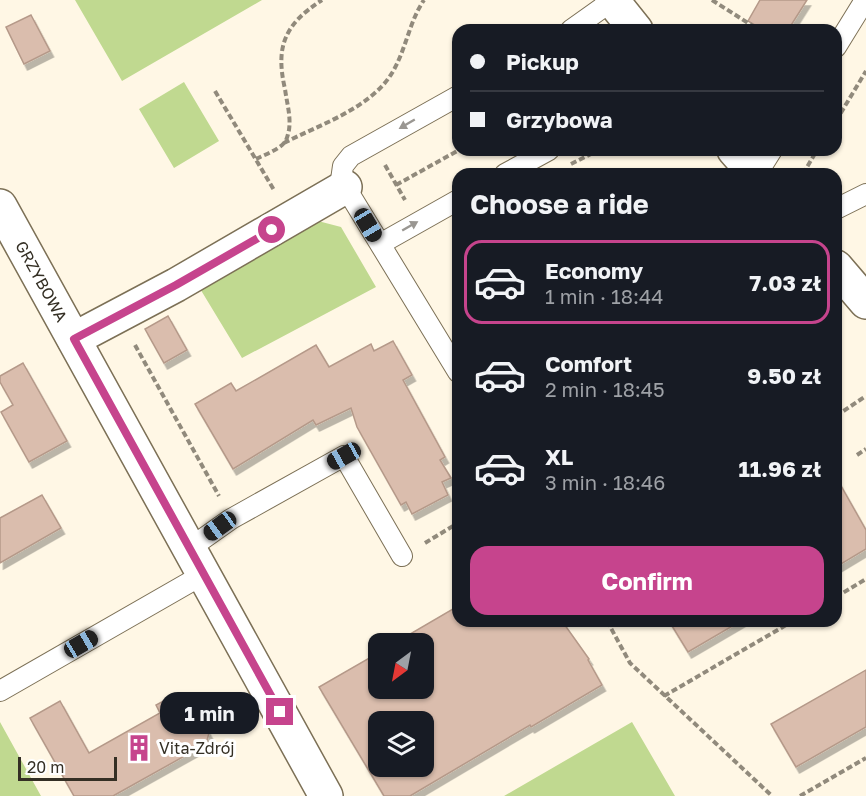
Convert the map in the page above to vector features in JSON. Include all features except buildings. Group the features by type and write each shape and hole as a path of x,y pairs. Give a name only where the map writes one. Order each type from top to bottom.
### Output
{"street":[{"path":"612,0 631,24"},
{"path":"740,156 751,168"},
{"path":"74,339 176,285 345,188"},
{"name":"GRZYBOWA","path":"0,206 326,796"},
{"path":"842,274 866,302"}],"lane":[{"path":"579,24 612,0"},
{"path":"842,37 865,0"},
{"path":"452,99 346,161 341,173 341,180 345,188 452,362"},
{"path":"516,168 538,156"},
{"path":"842,206 866,194"},
{"path":"380,244 452,203"},
{"path":"0,691 197,561 231,519 344,456 402,556"}],"path":[{"path":"284,143 288,135 290,113 282,71 282,45 292,24 322,0"},
{"path":"256,159 357,106 384,84 396,64 414,17 424,0"},
{"path":"712,0 750,24"},
{"path":"842,111 866,71"},
{"path":"215,91 291,219"},
{"path":"373,144 410,208"},
{"path":"396,185 452,154"},
{"path":"131,338 231,519"},
{"path":"842,412 866,396"},
{"path":"857,455 866,449"},
{"path":"842,593 866,579"},
{"path":"610,627 630,663 772,796"},
{"path":"664,696 783,627"},
{"path":"800,796 866,758"}],"green space":[{"path":"75,0 262,0 122,81"},
{"path":"184,82 219,141 174,168 139,109"},
{"path":"318,221 341,227 376,287 242,358 199,287"},
{"path":"0,722 41,796 0,796"},
{"path":"632,722 675,796 504,796"}],"place":[{"name":"Vita-Zdrój","path":"139,748"}],"route":[{"path":"272,230 176,285 74,339 280,712"}]}
